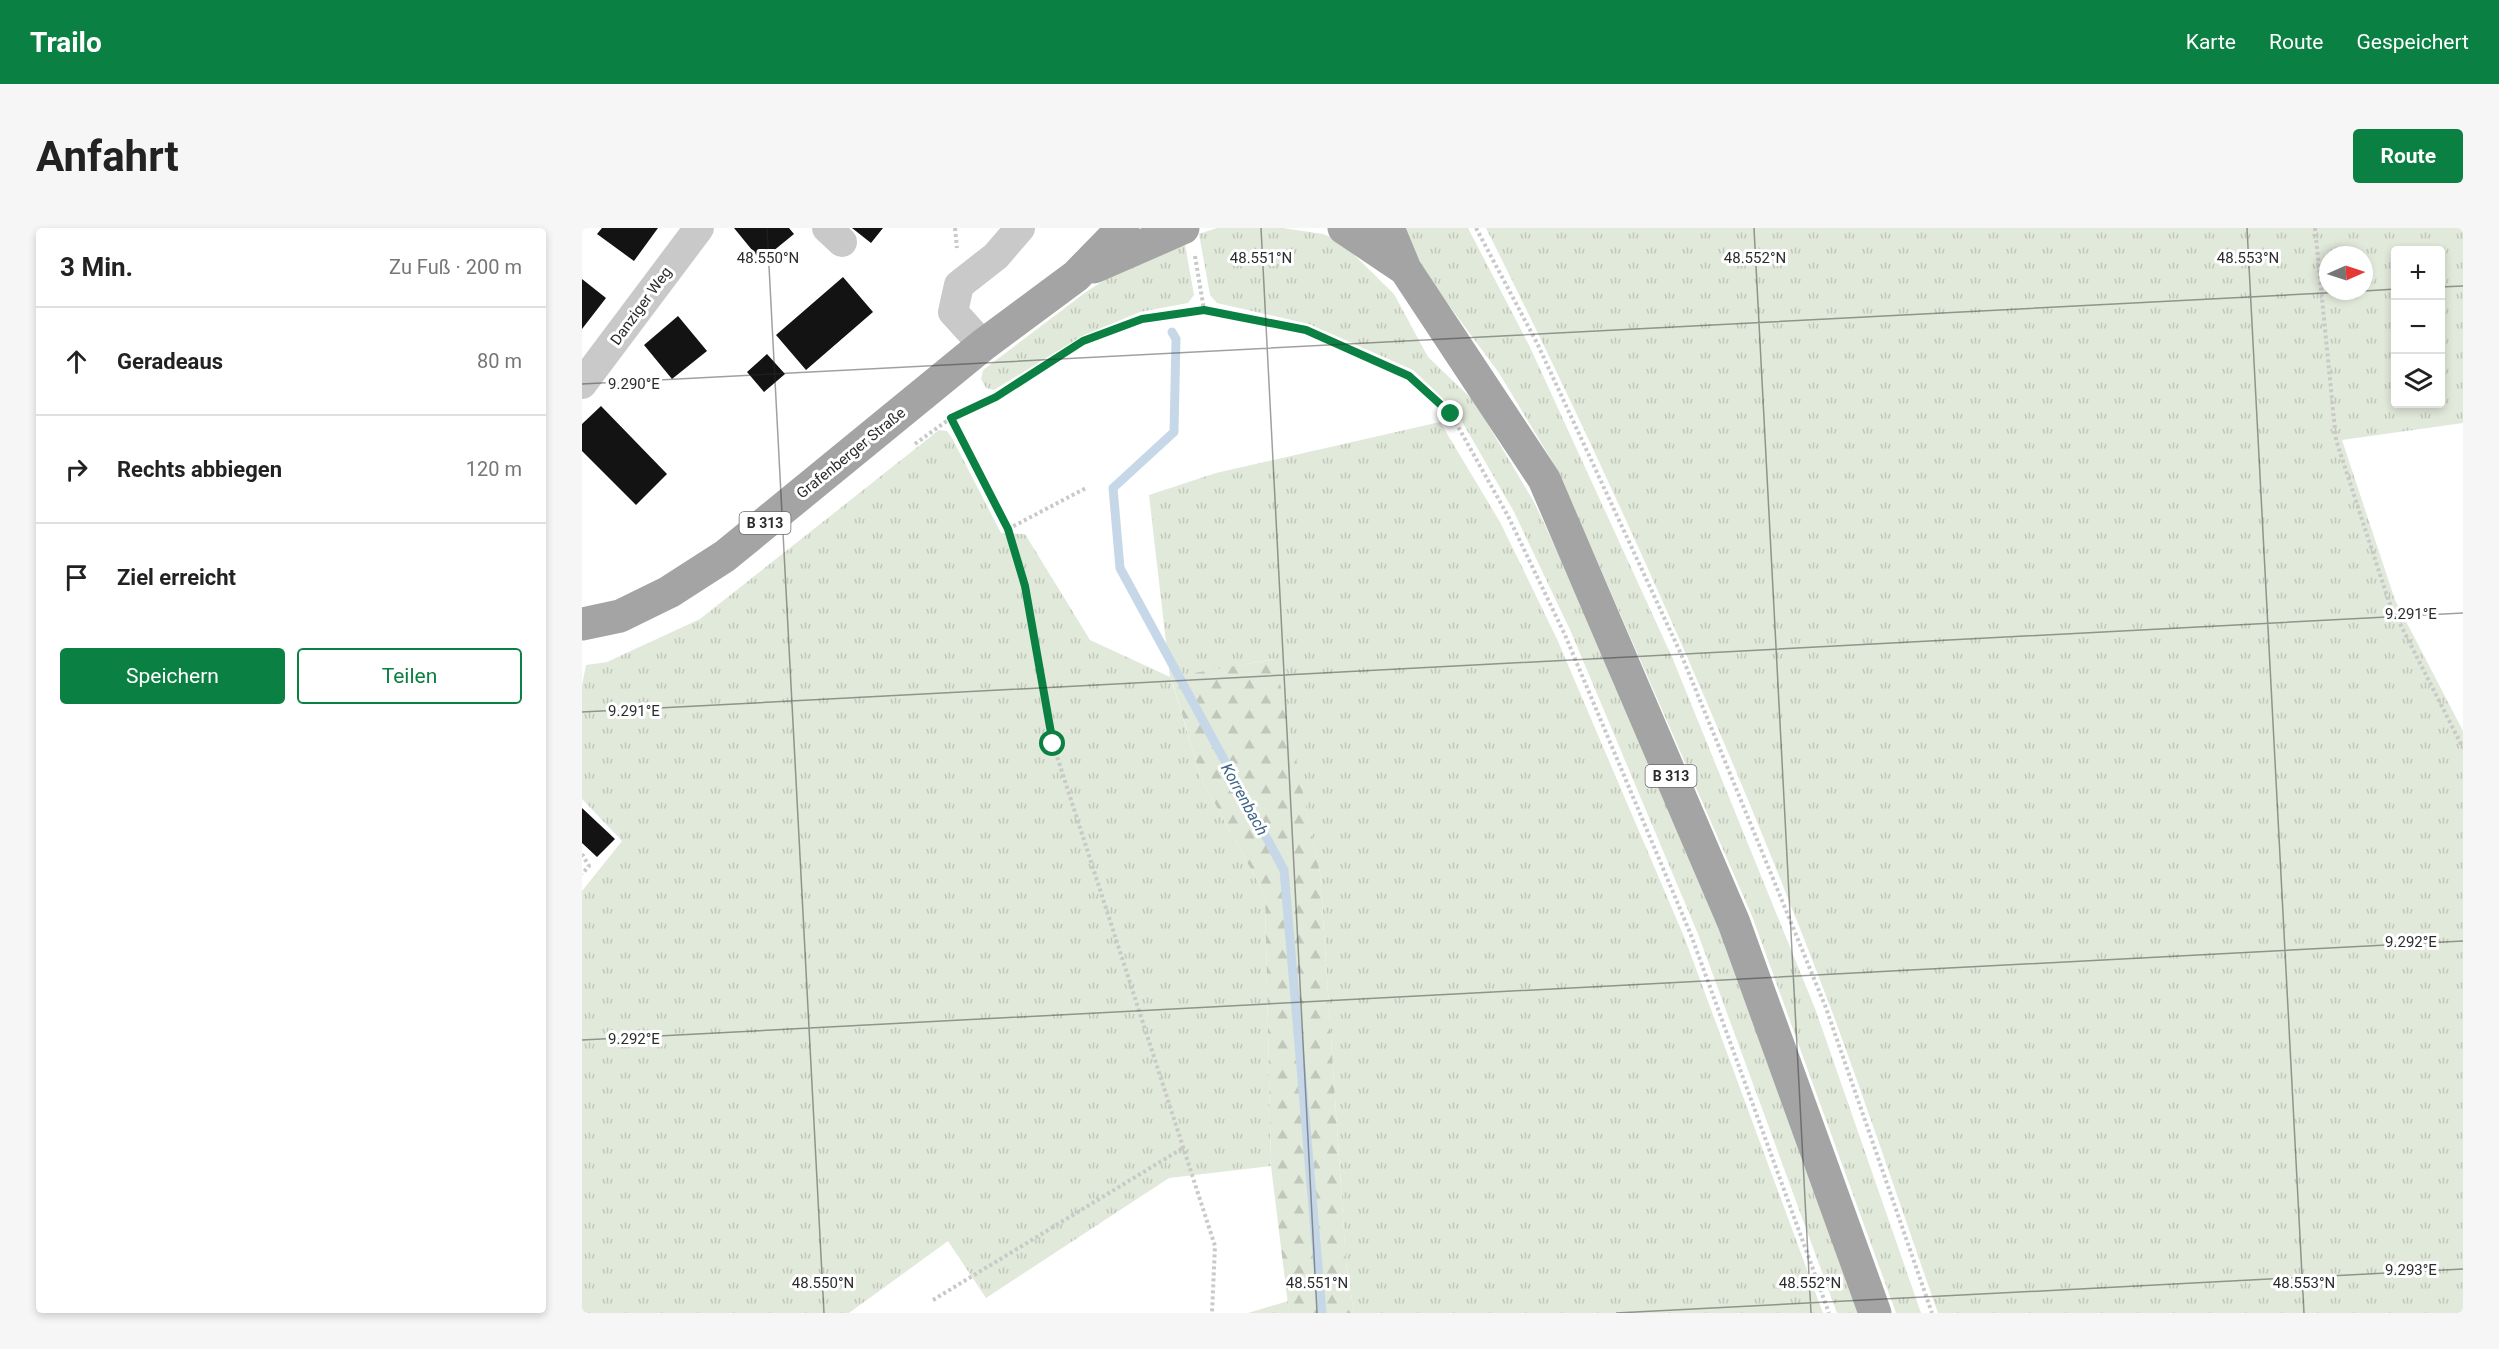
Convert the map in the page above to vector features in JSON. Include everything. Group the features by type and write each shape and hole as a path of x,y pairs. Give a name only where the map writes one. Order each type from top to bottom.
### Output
{"main road":[{"name":"Grafenberger Straße","path":"582,624 630,612 669,592 725,556 983,345 1076,276 1123,228"},
{"name":"B 313","path":"1344,228 1405,269"},
{"name":"B 313","path":"1388,228 1405,269 1544,479 1734,922 1875,1313"},
{"name":"Grafenberger Straße","path":"1076,276 1188,238"}],"street":[{"name":"Danziger Weg","path":"582,384 699,228"},
{"path":"983,345 953,312 959,285 996,256 1020,228"}],"path":[{"path":"1476,228 1537,344 1681,654 1826,1008 1932,1313"},
{"path":"2314,228 2336,440 2390,602 2463,748"},
{"path":"1188,238 1204,310"},
{"path":"1212,1313 1215,1246 1053,744 1025,586 1008,529 951,418 996,397 1083,341 1142,319 1204,310 1306,330 1409,376 1451,414 1508,516 1565,635 1687,924 1830,1313"},
{"path":"1008,529 1086,488"},
{"path":"582,854 589,866 582,874"},
{"path":"933,1300 1183,1148"}],"green space":[{"path":"1217,228 1283,228 1323,234 1340,241 1394,294 1428,357 1474,401 1534,502 1592,626 1719,926 1862,1313 1837,1313 1698,934 1571,632 1514,512 1456,411 1413,370 1309,324 1217,303 1210,295 1199,234"},
{"path":"1402,228 1468,228 1529,345 1672,657 1816,1011 1921,1313 1896,1313 1752,916 1557,469 1499,373 1428,277"},
{"path":"1486,228 2463,228 2463,423 2342,440 2395,600 2463,731 2463,1313 1938,1313 1830,1006 1752,808 1668,613 1579,419"},
{"path":"1184,239 1194,295 1188,303 1140,312 1082,336 994,390 986,388 981,379 983,370 1086,292 1126,266"},
{"path":"1440,422 1500,522 1557,639 1685,939 1823,1313 1354,1313 1346,1262 1320,873 1274,659 1171,678 1201,778 1265,895 1271,1166 1169,1178 986,1298 948,1241 849,1313 582,1313 582,891 622,841 582,799 582,685 586,665 607,662 700,619 939,430 947,431 952,438 1001,533 1025,534 1090,640 1170,677 1149,495 1216,473"},
{"path":"1275,659 1320,873 1346,1262 1354,1313 1289,1313 1271,1166 1265,895 1201,778 1171,677"},
{"path":"1288,1301 1289,1313 1248,1313"}],"building":[{"path":"602,228 658,228 634,261 597,234"},
{"path":"734,228 789,228 794,234 761,261"},
{"path":"852,228 883,228 871,243"},
{"path":"843,277 873,312 806,370 776,335"},
{"path":"582,279 606,298 582,329"},
{"path":"678,316 707,351 672,379 644,345"},
{"path":"767,354 785,374 764,392 747,372"},
{"path":"601,406 667,474 636,505 582,451 582,424"},
{"path":"582,808 615,839 597,857 582,843"}],"waterway":[{"name":"Korrenbach","path":"1172,332 1176,339 1174,432 1113,488 1120,568 1284,870 1322,1313"}],"route":[{"path":"1053,744 1025,586 1008,529 951,418 996,397 1083,341 1142,319 1204,310 1306,330 1409,376 1451,414"}]}
